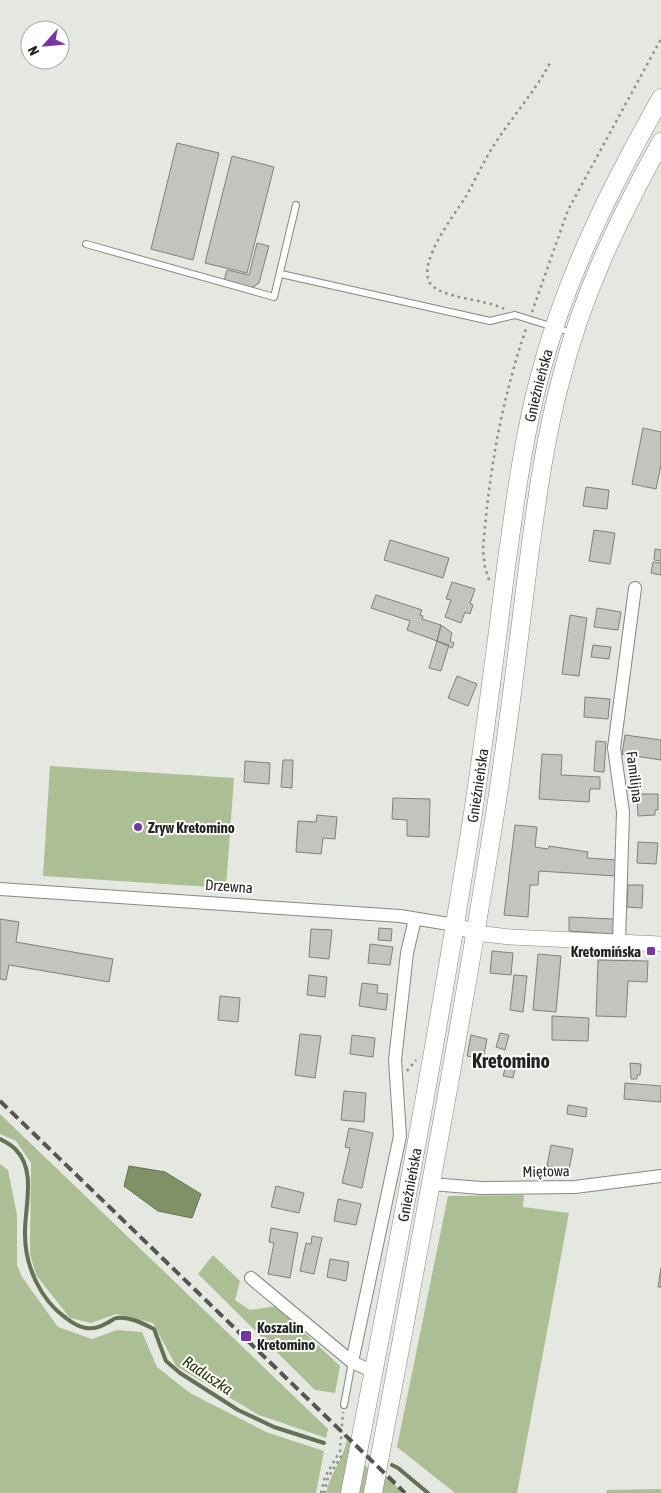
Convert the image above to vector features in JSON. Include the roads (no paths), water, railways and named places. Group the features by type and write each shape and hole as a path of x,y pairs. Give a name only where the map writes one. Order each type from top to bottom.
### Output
{"main road":[{"name":"Gnieźnieńska","path":"350,1493 374,1372 455,925 479,775 521,466 538,385 554,326 597,219 661,98"},
{"name":"Gnieźnieńska","path":"373,1493 476,933 502,772 541,475 557,394 574,334 610,242 661,142"}],"street":[{"name":"Familijna","path":"619,942 623,812 614,748 635,588"},
{"name":"Drzewna","path":"0,889 199,900 400,916 455,925"},
{"path":"352,1362 400,1136 395,1060 407,953 415,919"},
{"path":"455,925 476,933 661,944"},
{"name":"Miętowa","path":"431,1184 481,1188 575,1187 661,1176"},
{"path":"251,1278 352,1362 374,1372"}],"lane":[{"path":"86,244 274,297 296,205"},
{"path":"280,274 490,321 514,314 574,334"},
{"path":"344,1405 352,1362"}],"waterway":[{"name":"Raduszka","path":"0,1139 16,1150 26,1168 28,1191 25,1235 28,1258 31,1270 42,1292 57,1310 71,1322 86,1328 96,1328 115,1319 122,1318 150,1327 154,1329 166,1361 180,1373 238,1410 274,1427 324,1443"},
{"name":"Raduszka","path":"392,1465 428,1493"}],"railway":[{"path":"0,1101 405,1493"}],"place":[{"name":"Zryw Kretomino","path":"138,827"},
{"name":"Kretomińska","path":"651,951"},
{"name":"Koszalin Kretomino","path":"246,1336"}],"district":[{"name":"Kretomino","path":"511,1060"}]}
